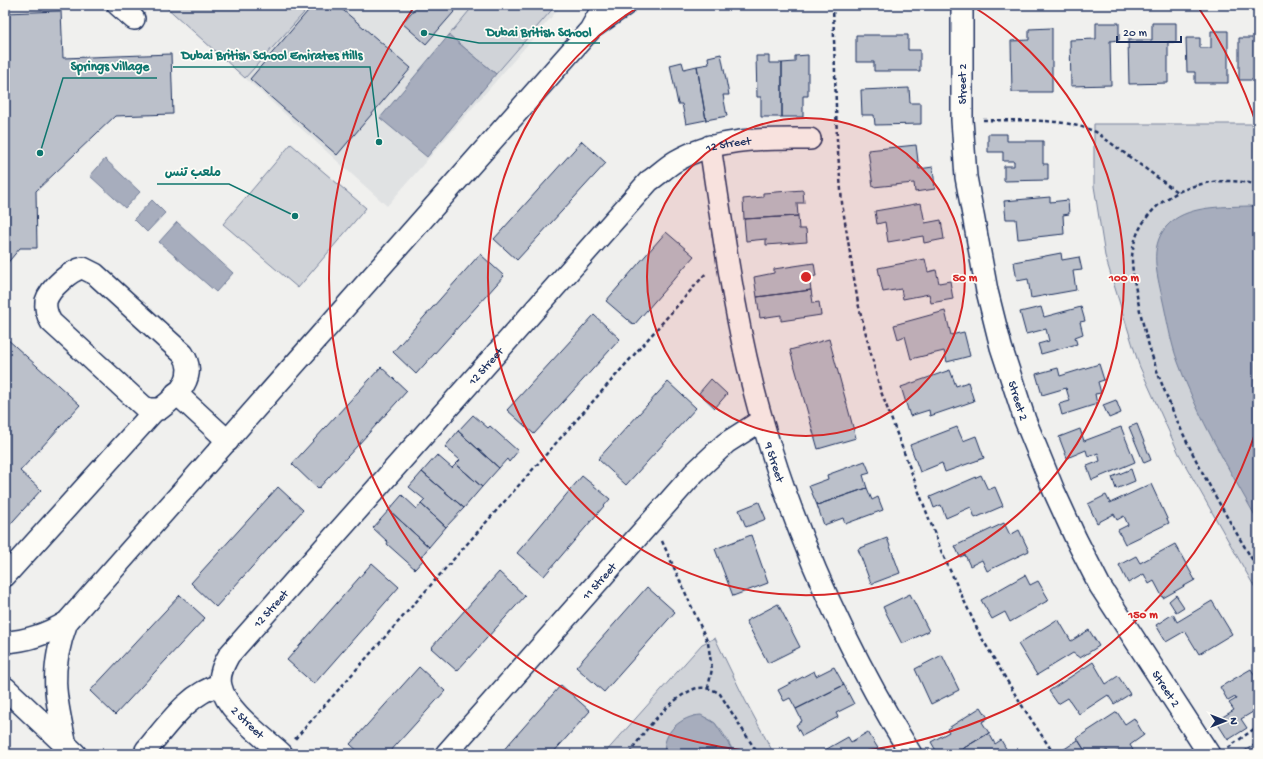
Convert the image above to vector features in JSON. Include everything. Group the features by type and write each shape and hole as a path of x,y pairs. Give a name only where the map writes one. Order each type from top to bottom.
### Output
{"main road":[{"path":"5,688 71,749"}],"street":[{"path":"118,5 134,19"},
{"path":"5,642 34,638 51,632 67,622 590,30 604,5"},
{"path":"590,30 625,5"},
{"name":"Street 2","path":"962,5 962,120 966,177 987,291 1001,347 1025,420 1054,491 1100,586 1217,752"},
{"name":"12 Street","path":"220,685 220,674 229,655 625,206 649,181 676,161 710,146 733,141 810,139"},
{"name":"9 Street","path":"710,146 735,303 762,420 786,496 816,571 850,644 911,754"},
{"path":"5,576 155,410 165,405 185,384 190,368 183,354 95,274 83,268 70,272 49,294 46,301 47,315 51,322 144,406 148,409 155,410"},
{"path":"176,394 228,441"},
{"name":"11 Street","path":"446,754 652,518 709,457 737,435 762,420"},
{"path":"67,622 60,641 54,680 56,700 71,749"},
{"path":"146,750 191,700 204,690 220,685"},
{"name":"2 Street","path":"220,685 232,708 282,754"}],"path":[{"path":"833,5 837,140 842,204 858,303 880,389 908,467 942,553 977,628 1019,701 1054,754"},
{"path":"962,120 1055,122 1069,123 1083,127 1096,132 1177,192"},
{"path":"1258,185 1247,182 1224,181 1200,184 1177,192 1150,212 1141,226 1135,241 1132,257 1133,274 1143,326 1159,377 1206,478 1258,569"},
{"path":"282,754 726,251"},
{"path":"652,518 708,643 712,669 708,688"},
{"path":"630,754 645,731 673,704 694,689 708,688 714,690 725,699 758,754"},
{"path":"1217,752 1258,726"}],"shaded area":[{"path":"164,5 562,5 387,206"},
{"path":"164,5 311,5 245,78"},
{"path":"474,5 556,5 496,74 449,35"},
{"path":"1094,124 1258,124 1258,593 1179,454 1139,365 1105,256 1094,186"},
{"path":"291,144 366,208 298,288 223,224"},
{"path":"715,638 745,700 774,754 735,754 724,734 714,723 709,719 694,716 664,749 665,754 604,754 702,644"}],"water":[{"path":"449,35 496,74 427,157 380,118"},
{"path":"105,159 140,192 125,208 90,176"},
{"path":"152,200 165,213 147,232 134,219"},
{"path":"1216,207 1258,207 1258,521 1204,423 1186,383 1175,354 1171,338 1158,279 1156,261 1156,252 1161,235 1166,227 1174,220 1193,211"},
{"path":"177,222 233,273 216,292 159,242"},
{"path":"701,715 715,723 735,754 665,754 666,739 674,727 687,718"}],"building":[{"path":"313,5 337,5 411,68 337,155 250,79"},
{"path":"418,5 460,5 426,44 402,23"},
{"path":"61,11 63,58 171,54 173,114 115,116 36,191 37,248 20,248 5,266 5,13"},
{"path":"1096,23 1119,23 1119,40 1110,41 1111,85 1071,86 1070,40 1096,39"},
{"path":"1152,23 1176,23 1176,42 1168,42 1168,83 1129,84 1128,40 1152,40"},
{"path":"1052,28 1052,92 1012,92 1011,41 1029,40 1029,29"},
{"path":"1211,31 1228,31 1228,83 1195,83 1195,72 1187,72 1186,38 1200,38 1200,48 1211,48"},
{"path":"856,35 908,35 908,50 920,50 920,71 874,71 874,62 856,62"},
{"path":"1239,38 1258,38 1258,80 1239,80"},
{"path":"721,54 729,95 723,95 727,116 706,120 697,66 709,64 708,57"},
{"path":"808,55 808,96 803,96 803,117 782,117 782,63 795,62 795,56"},
{"path":"756,56 769,56 769,63 782,63 782,117 761,117 761,97 757,97"},
{"path":"682,62 684,69 697,66 706,120 686,124 682,104 678,104 670,65"},
{"path":"909,88 910,103 921,103 921,124 875,125 874,115 862,115 861,90"},
{"path":"988,134 1007,134 1007,141 1043,141 1043,164 1048,164 1048,180 1004,181 1004,166 1014,166 1014,161 1003,161 1003,152 988,152"},
{"path":"582,141 606,163 517,260 494,239"},
{"path":"916,145 919,169 933,167 935,189 915,192 914,183 873,187 868,150"},
{"path":"803,190 804,203 797,203 798,216 744,219 743,199 763,197 763,193"},
{"path":"1050,197 1050,202 1068,200 1069,214 1063,215 1064,234 1018,239 1016,219 1006,219 1004,201"},
{"path":"921,203 925,223 941,220 944,239 924,243 923,236 888,242 885,222 877,224 875,211"},
{"path":"798,216 799,229 806,229 807,242 766,245 766,239 746,241 744,219"},
{"path":"666,232 694,256 634,325 606,301"},
{"path":"1061,253 1062,260 1079,257 1082,270 1073,271 1076,290 1031,298 1028,279 1017,281 1014,262"},
{"path":"480,254 504,276 416,374 393,352"},
{"path":"925,259 928,272 936,270 939,283 950,281 953,299 931,303 929,294 903,299 901,289 883,292 878,268"},
{"path":"814,263 816,276 809,277 811,290 757,297 754,277 774,273 774,269"},
{"path":"811,290 813,303 819,302 821,315 781,321 781,315 760,318 757,297"},
{"path":"1041,307 1044,317 1081,307 1085,321 1080,322 1083,334 1075,337 1077,344 1041,354 1038,344 1049,341 1046,329 1026,334 1020,312"},
{"path":"945,311 951,335 964,332 970,356 947,362 944,351 911,359 905,336 898,339 894,325"},
{"path":"594,315 620,339 534,434 507,410"},
{"path":"5,337 80,405 20,471 41,490 5,530"},
{"path":"829,339 856,438 818,449 790,350"},
{"path":"1099,364 1104,380 1098,382 1101,393 1095,394 1097,404 1062,415 1059,404 1070,401 1066,388 1042,395 1036,374 1058,368 1060,376"},
{"path":"381,367 407,391 318,489 292,464"},
{"path":"950,370 956,386 968,382 974,401 930,416 929,410 910,416 901,387"},
{"path":"711,379 727,394 715,408 699,393"},
{"path":"668,382 696,408 626,485 598,459"},
{"path":"1116,400 1121,413 1109,418 1103,405"},
{"path":"473,415 488,428 490,426 518,451 509,462 507,459 499,468 458,431"},
{"path":"1137,424 1151,460 1144,463 1129,427"},
{"path":"957,427 963,441 976,436 984,458 945,472 942,463 920,472 910,445"},
{"path":"1121,427 1135,462 1092,480 1087,466 1100,461 1098,453 1088,457 1086,450 1067,458 1059,437 1080,429 1084,441"},
{"path":"458,431 499,468 482,487 456,464 460,460 445,447"},
{"path":"437,455 452,468 456,464 482,487 464,508 422,472"},
{"path":"865,461 870,473 863,475 867,488 817,505 809,486 828,479 827,475"},
{"path":"1131,469 1135,481 1116,489 1112,477"},
{"path":"422,472 464,508 446,527 421,504 425,500 409,487"},
{"path":"981,475 988,490 995,487 1003,506 975,518 971,507 946,518 941,505 934,508 930,497"},
{"path":"582,476 610,499 544,576 517,553"},
{"path":"1151,484 1169,523 1125,544 1118,530 1128,525 1124,516 1117,520 1114,514 1097,523 1088,504 1106,495 1110,503"},
{"path":"278,487 303,510 216,607 191,583"},
{"path":"867,488 872,500 878,497 883,510 845,524 843,518 824,525 817,505"},
{"path":"402,495 417,509 421,504 446,527 429,547 389,510"},
{"path":"759,502 766,519 746,527 739,510"},
{"path":"389,510 429,547 421,557 424,559 415,569 387,544 388,542 373,528"},
{"path":"1004,523 1010,535 1019,530 1029,551 987,571 982,560 970,566 965,555 960,557 955,546"},
{"path":"751,535 768,583 733,596 715,549"},
{"path":"887,538 900,573 871,584 858,549"},
{"path":"1175,544 1195,580 1163,598 1154,581 1149,584 1144,574 1128,583 1119,565 1136,556 1140,563"},
{"path":"372,563 399,587 314,684 287,660"},
{"path":"499,572 525,596 457,671 431,648"},
{"path":"1025,575 1030,585 1038,581 1049,600 1010,622 1005,612 992,619 981,600"},
{"path":"647,587 675,612 604,692 576,667"},
{"path":"910,594 929,631 902,644 883,607"},
{"path":"180,595 205,618 115,715 90,691"},
{"path":"1176,595 1184,607 1176,612 1169,601"},
{"path":"1212,601 1232,634 1199,654 1185,631 1166,642 1156,625 1173,614 1177,622"},
{"path":"778,604 800,647 768,663 746,621"},
{"path":"1058,619 1071,641 1089,630 1099,646 1080,658 1073,653 1037,675 1018,644"},
{"path":"942,655 959,690 931,704 915,669"},
{"path":"1093,662 1106,684 1118,676 1130,694 1114,704 1108,695 1079,714 1068,698 1058,704 1049,691"},
{"path":"419,667 445,691 388,754 361,754 350,744"},
{"path":"834,667 844,685 796,709 790,698 784,701 778,690 814,671 816,676"},
{"path":"1251,669 1258,681 1258,709 1241,719 1247,728 1228,740 1216,721 1234,710 1229,703 1236,699 1235,697 1228,701 1220,687"},
{"path":"561,685 590,711 552,754 500,754"},
{"path":"844,685 854,704 836,713 838,717 802,736 796,725 802,721 796,709"},
{"path":"981,707 988,718 982,722 989,733 954,754 938,754 931,742 949,732 947,729"},
{"path":"1117,712 1125,724 1134,718 1144,735 1130,745 1133,750 1128,754 1121,754 1119,751 1110,754 1107,750 1101,754 1087,754 1077,738"},
{"path":"868,732 879,750 872,754 818,754 848,737 851,742"},
{"path":"989,733 995,744 1001,740 1008,752 1004,754 954,754"},
{"path":"1078,740 1087,754 1066,754 1063,750"},
{"path":"1258,742 1258,754 1240,754"}],"place":[{"name":"Dubai British School","path":"424,33"},
{"name":"Dubai British School Emirates Hills","path":"379,142"},
{"name":"Springs Village","path":"40,153"},
{"name":"ملعب تنس","path":"295,216"}]}
